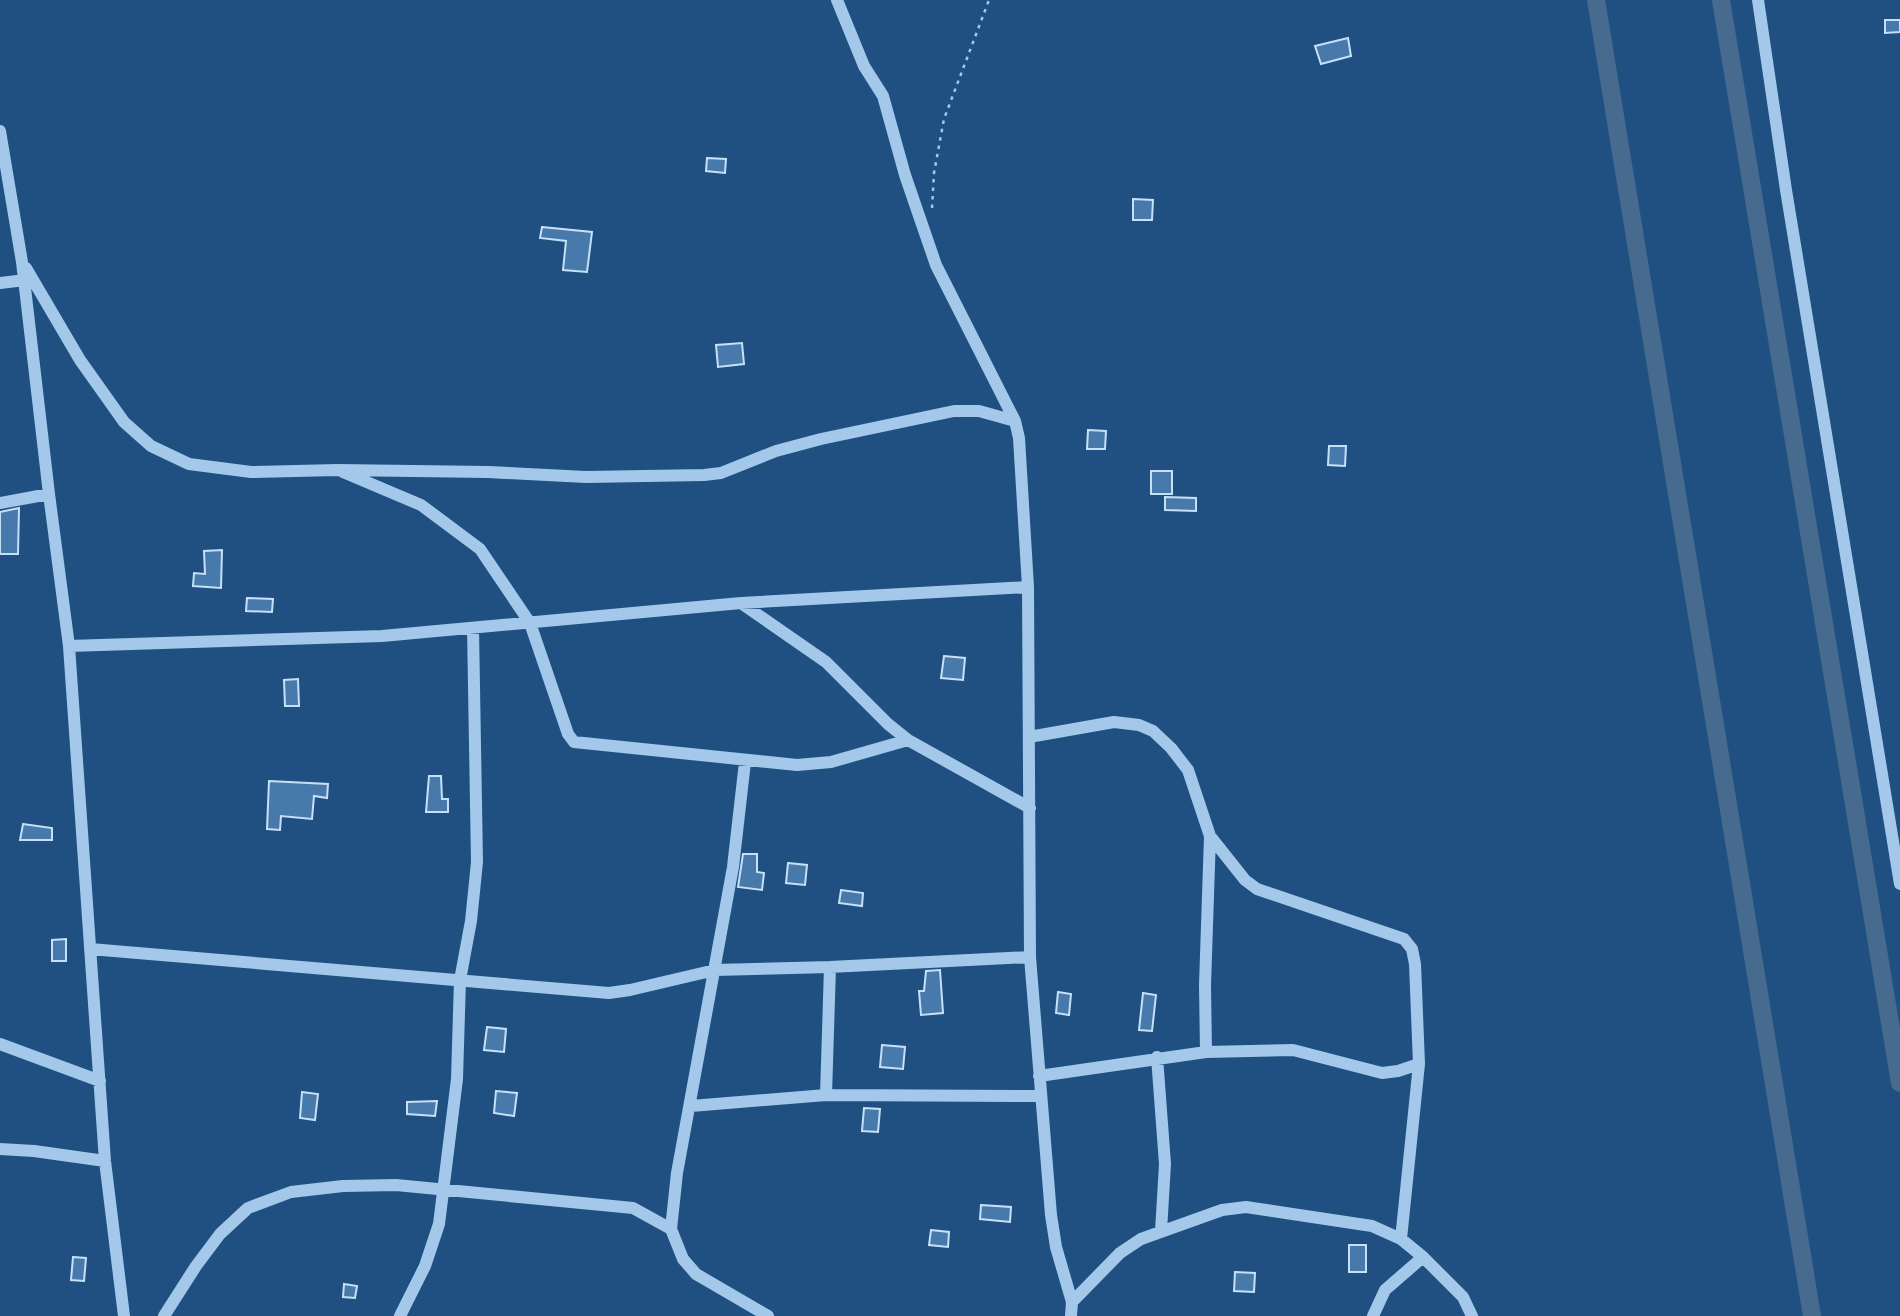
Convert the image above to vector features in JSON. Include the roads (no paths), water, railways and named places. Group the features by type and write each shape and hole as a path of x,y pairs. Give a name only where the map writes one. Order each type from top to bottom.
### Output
{"street":[{"path":"836,0 864,66 883,96 905,175 936,265 1015,421 1019,438 1028,587 1030,957 1040,1096 1054,1231 1072,1302 1071,1316"},
{"path":"1758,0 1786,190 1900,884"},
{"path":"0,131 25,280 69,646 105,1161 124,1316"},
{"path":"22,262 80,360 124,422 151,446 189,464 251,472 488,471 586,477 704,475 721,473 776,451 821,439 954,411 979,411 1015,421"},
{"path":"0,283 25,280"},
{"path":"337,470 421,505 480,549 530,623 568,734 574,742 745,762 797,765 831,762 908,740"},
{"path":"0,503 49,494"},
{"path":"69,646 382,636 741,603 1028,587"},
{"path":"741,603 826,662 888,724 908,740 1030,808"},
{"path":"400,1316 425,1266 439,1224 457,1079 460,980 471,921 477,862 473,628"},
{"path":"1028,737 1114,722 1139,725 1153,731 1188,770 1210,836 1245,880 1257,889 1404,939 1412,949 1419,1064 1401,1239"},
{"path":"745,762 733,867 677,1173 671,1229 683,1259 696,1274 768,1316"},
{"path":"1206,1052 1205,985 1210,836"},
{"path":"90,949 609,993 715,970 1030,957"},
{"path":"826,1095 830,967"},
{"path":"0,1044 100,1081"},
{"path":"1039,1076 1206,1052 1293,1050 1382,1073 1419,1064"},
{"path":"1157,1058 1165,1164 1161,1231"},
{"path":"691,1106 826,1095 1040,1096"},
{"path":"0,1149 105,1161"},
{"path":"164,1316 220,1234 248,1208 291,1192 343,1186 396,1185 633,1208 671,1229"},
{"path":"1072,1302 1120,1252 1141,1239 1222,1209 1246,1207 1372,1226 1401,1239 1423,1256 1463,1297 1472,1316"},
{"path":"1373,1316 1385,1290 1423,1256"}],"waterway":[{"path":"1596,0 1812,1316"},
{"path":"1721,0 1900,1083"}]}
